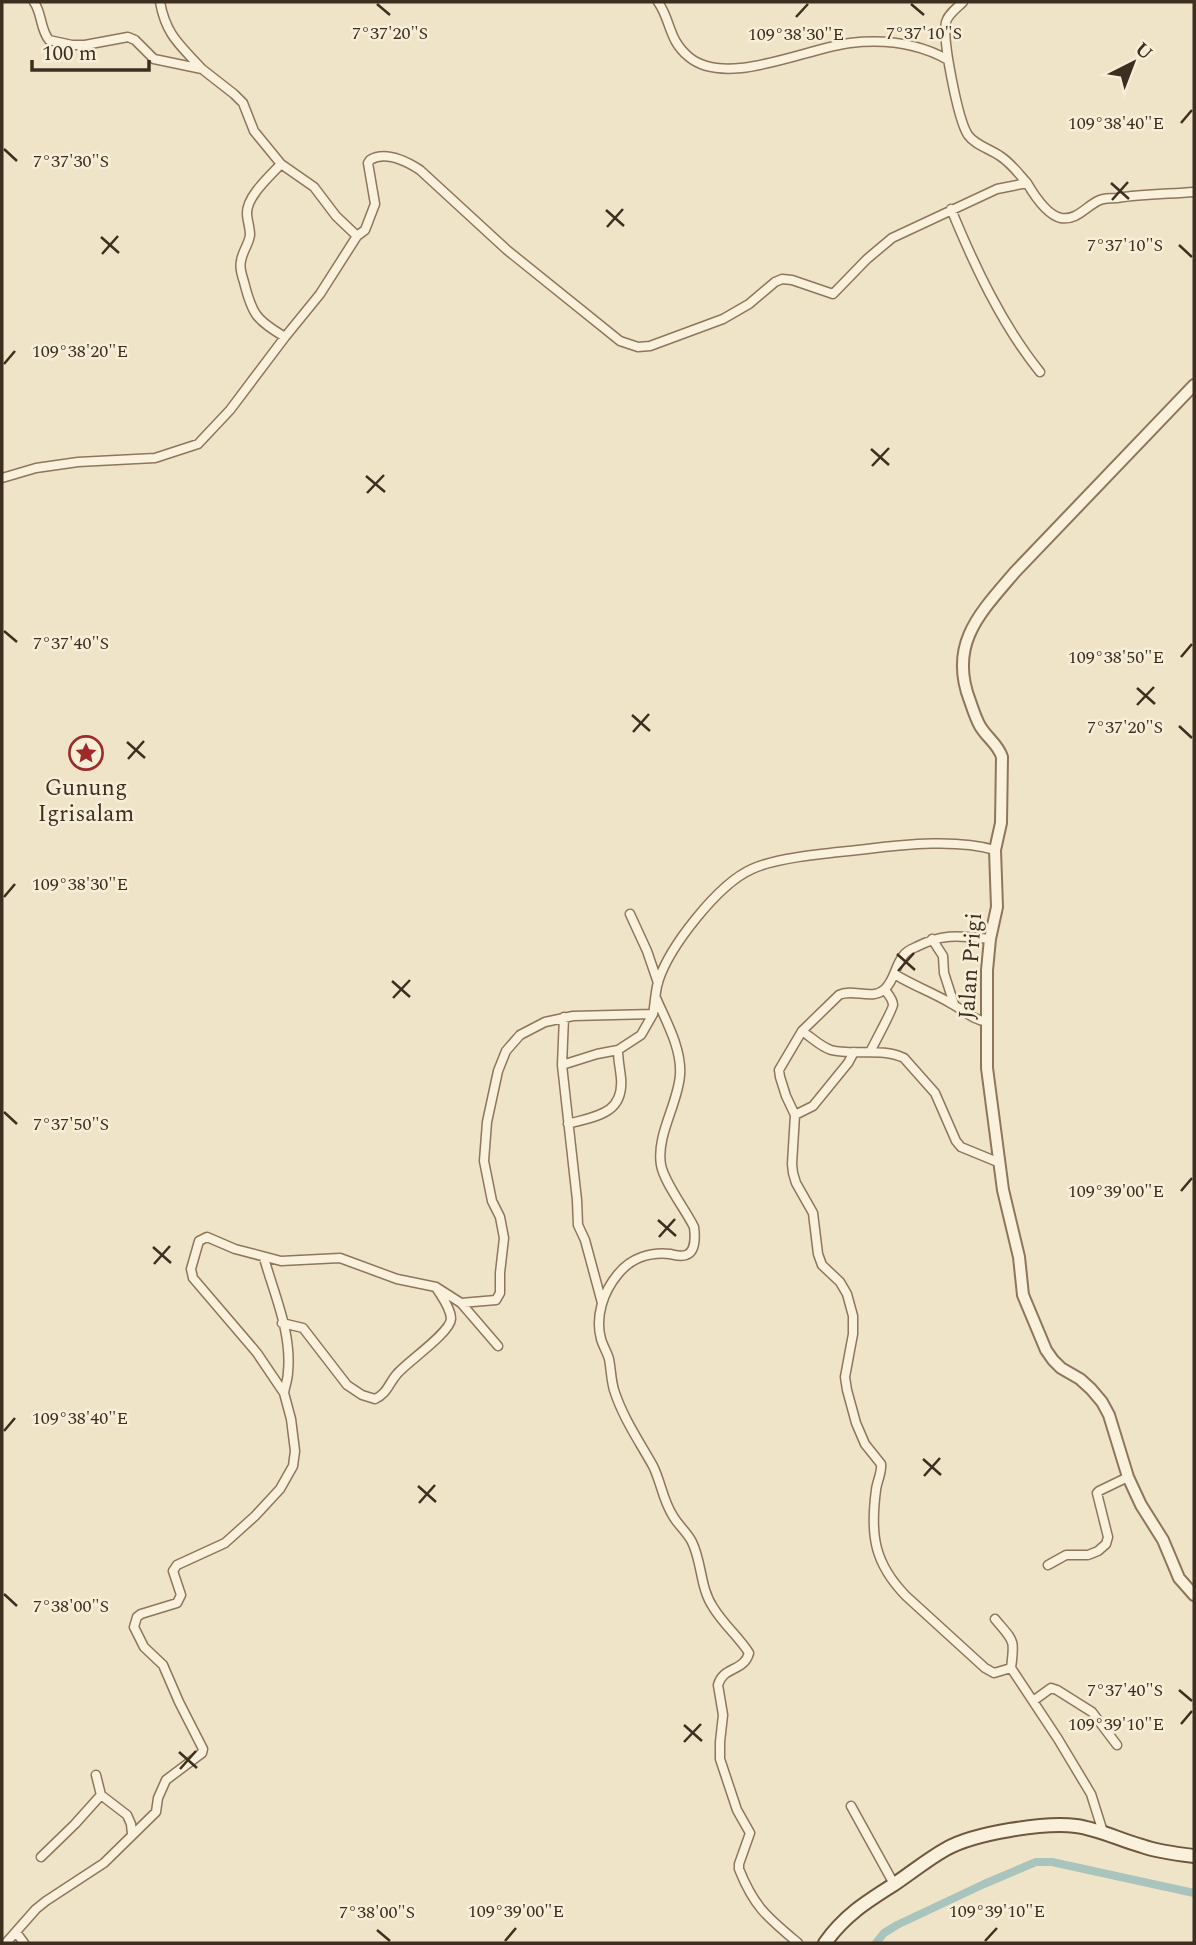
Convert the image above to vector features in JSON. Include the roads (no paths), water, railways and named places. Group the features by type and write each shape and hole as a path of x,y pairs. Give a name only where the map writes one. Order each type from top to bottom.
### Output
{"main road":[{"path":"825,1943 858,1908 947,1848 985,1836 1037,1825 1079,1826 1143,1847 1194,1856"}],"street":[{"path":"34,2 49,40 85,45 128,37 135,40 154,59 202,69"},
{"path":"160,2 165,25 174,39 202,69 234,93 243,103 254,131 281,164 314,187 336,216 357,236"},
{"path":"658,2 676,43 689,57 714,68 766,64 849,43 892,41 915,45 948,60"},
{"path":"963,2 946,20 948,60 958,107 967,133 976,143 1013,165 1049,211 1066,219 1078,215 1100,200 1194,192"},
{"path":"2,478 36,468 90,461 155,458 198,444 230,410 320,294 357,236 365,230 375,204 369,163 376,156 404,160 420,170 507,250 621,341 638,348 723,319 749,304 782,279 792,279 833,294 892,237 998,188 1027,184"},
{"path":"281,164 260,186 248,205 250,235 240,268 250,307 260,320 285,337"},
{"path":"951,209 970,253 1007,324 1040,372"},
{"name":"Jalan Prigi","path":"1194,385 1015,572 975,621 964,646 962,667 965,689 981,728 999,748 1002,757 1001,823 995,850 997,907 987,970 989,1081 1003,1190 1019,1257 1023,1295 1046,1350 1061,1368 1086,1384 1102,1402 1128,1477 1141,1505 1163,1540 1179,1578 1194,1595"},
{"path":"562,1065 618,1050 641,1035 653,1014 658,983 681,937 697,917 750,869 797,858 887,846 957,845 995,850"},
{"path":"629,914 647,951 658,983"},
{"path":"990,939 948,936 932,939 906,951 885,990 875,995 845,992 802,1031 779,1070 779,1077 795,1115 792,1164 796,1183 813,1213 822,1265 840,1282 847,1294 853,1316 853,1334 845,1377 856,1423 865,1444 881,1464 876,1490 874,1535 879,1558 900,1590 985,1668 994,1673 1011,1668"},
{"path":"932,939 943,956 944,973 954,1004"},
{"path":"895,975 954,1004 972,1018 988,1022"},
{"path":"870,1052 893,1010 892,1000 885,990"},
{"path":"656,998 669,1026 680,1067 661,1163 664,1174 694,1227 695,1237 690,1253 685,1256 657,1253 641,1256 628,1265 613,1280 602,1303 598,1321 601,1339 609,1358 614,1388 626,1423 654,1468 673,1517 692,1542 706,1594 713,1608 749,1653 745,1663 725,1672 719,1681 723,1715 720,1759 737,1810 750,1833 739,1864 743,1880 762,1912 798,1943"},
{"path":"461,1303 496,1300 500,1293 505,1238 500,1217 492,1201 484,1161 486,1122 501,1060 506,1051 520,1035 545,1022 564,1017 653,1014"},
{"path":"564,1017 562,1065 578,1225 585,1240 602,1303"},
{"path":"802,1031 828,1049 904,1058 935,1093 961,1147 1000,1163"},
{"path":"568,1124 608,1112 618,1100 621,1078 618,1050"},
{"path":"795,1115 814,1105 854,1052"},
{"path":"6,1943 46,1901 104,1863 156,1812 158,1798 166,1780 201,1754 203,1750 163,1665 143,1646 134,1623 139,1615 177,1603 180,1591 173,1571 177,1565 225,1543 280,1489 293,1466 295,1451 284,1393 257,1353 195,1282 192,1274 198,1243 204,1238 281,1261 340,1258 397,1279 436,1286 461,1303 498,1346"},
{"path":"264,1258 288,1353 284,1393"},
{"path":"282,1322 303,1328 348,1385 362,1395 375,1399 385,1392 397,1375 448,1326 451,1319 436,1286"},
{"path":"1048,1565 1066,1555 1088,1555 1103,1548 1108,1537 1097,1493 1128,1477"},
{"path":"995,1619 1013,1641 1015,1648 1011,1668 1091,1794 1103,1832"},
{"path":"1034,1701 1048,1689 1057,1690 1092,1712 1117,1745"},
{"path":"96,1775 101,1795 126,1814 132,1834"},
{"path":"41,1857 101,1795"},
{"path":"851,1806 894,1884"},
{"path":"16,1931 24,1943"}],"waterway":[{"path":"876,1943 884,1933 897,1925 1036,1862 1052,1862 1194,1893"}],"place":[{"name":"Gunung Igrisalam","path":"86,753"}]}
